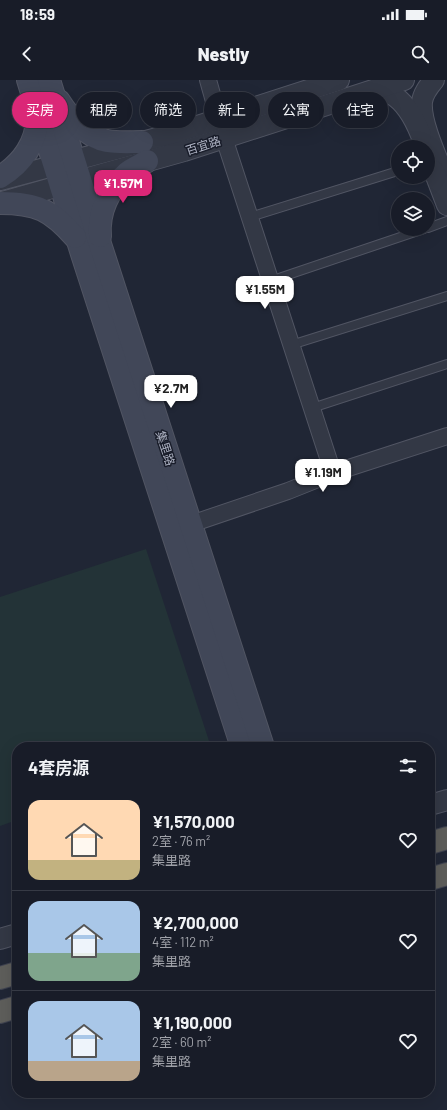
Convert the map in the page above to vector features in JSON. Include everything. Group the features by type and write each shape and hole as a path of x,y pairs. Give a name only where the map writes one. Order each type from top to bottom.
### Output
{"highway":[{"path":"435,842 447,838"},
{"path":"435,878 447,874"},
{"path":"0,978 12,974"},
{"path":"0,1012 12,1008"}],"main road":[{"name":"集里路","path":"28,80 31,92"},
{"name":"集里路","path":"50,85 78,240 240,742"},
{"path":"50,85 64,109 84,129 106,141 144,152 129,171 116,184 107,198 101,214 99,229 101,247"},
{"path":"0,179 26,154 34,140 36,128"},
{"name":"集里路","path":"46,128 101,247 261,742"},
{"path":"0,203 29,204 43,210 55,217 78,240"}],"street":[{"path":"208,80 211,92"},
{"name":"百宜路","path":"260,106 339,80"},
{"name":"百宜路","path":"0,203 67,173 144,152 224,138 404,80"},
{"path":"434,80 426,90 422,100 423,114 447,183"},
{"path":"376,89 390,93 400,100 413,117 422,140"},
{"name":"百宜路","path":"144,152 204,126"},
{"path":"224,138 333,474"},
{"name":"百宜路","path":"0,179 67,173"},
{"path":"435,174 447,205"},
{"path":"190,524 447,436"},
{"path":"435,804 447,800"},
{"path":"0,939 12,935"}],"lane":[{"path":"250,217 391,173"},
{"path":"435,225 447,221"},
{"path":"270,280 403,236"},
{"path":"291,345 447,296"},
{"path":"312,408 447,364"}],"shaded area":[{"path":"146,549 209,742 12,742 12,822 0,826 0,597"}]}
